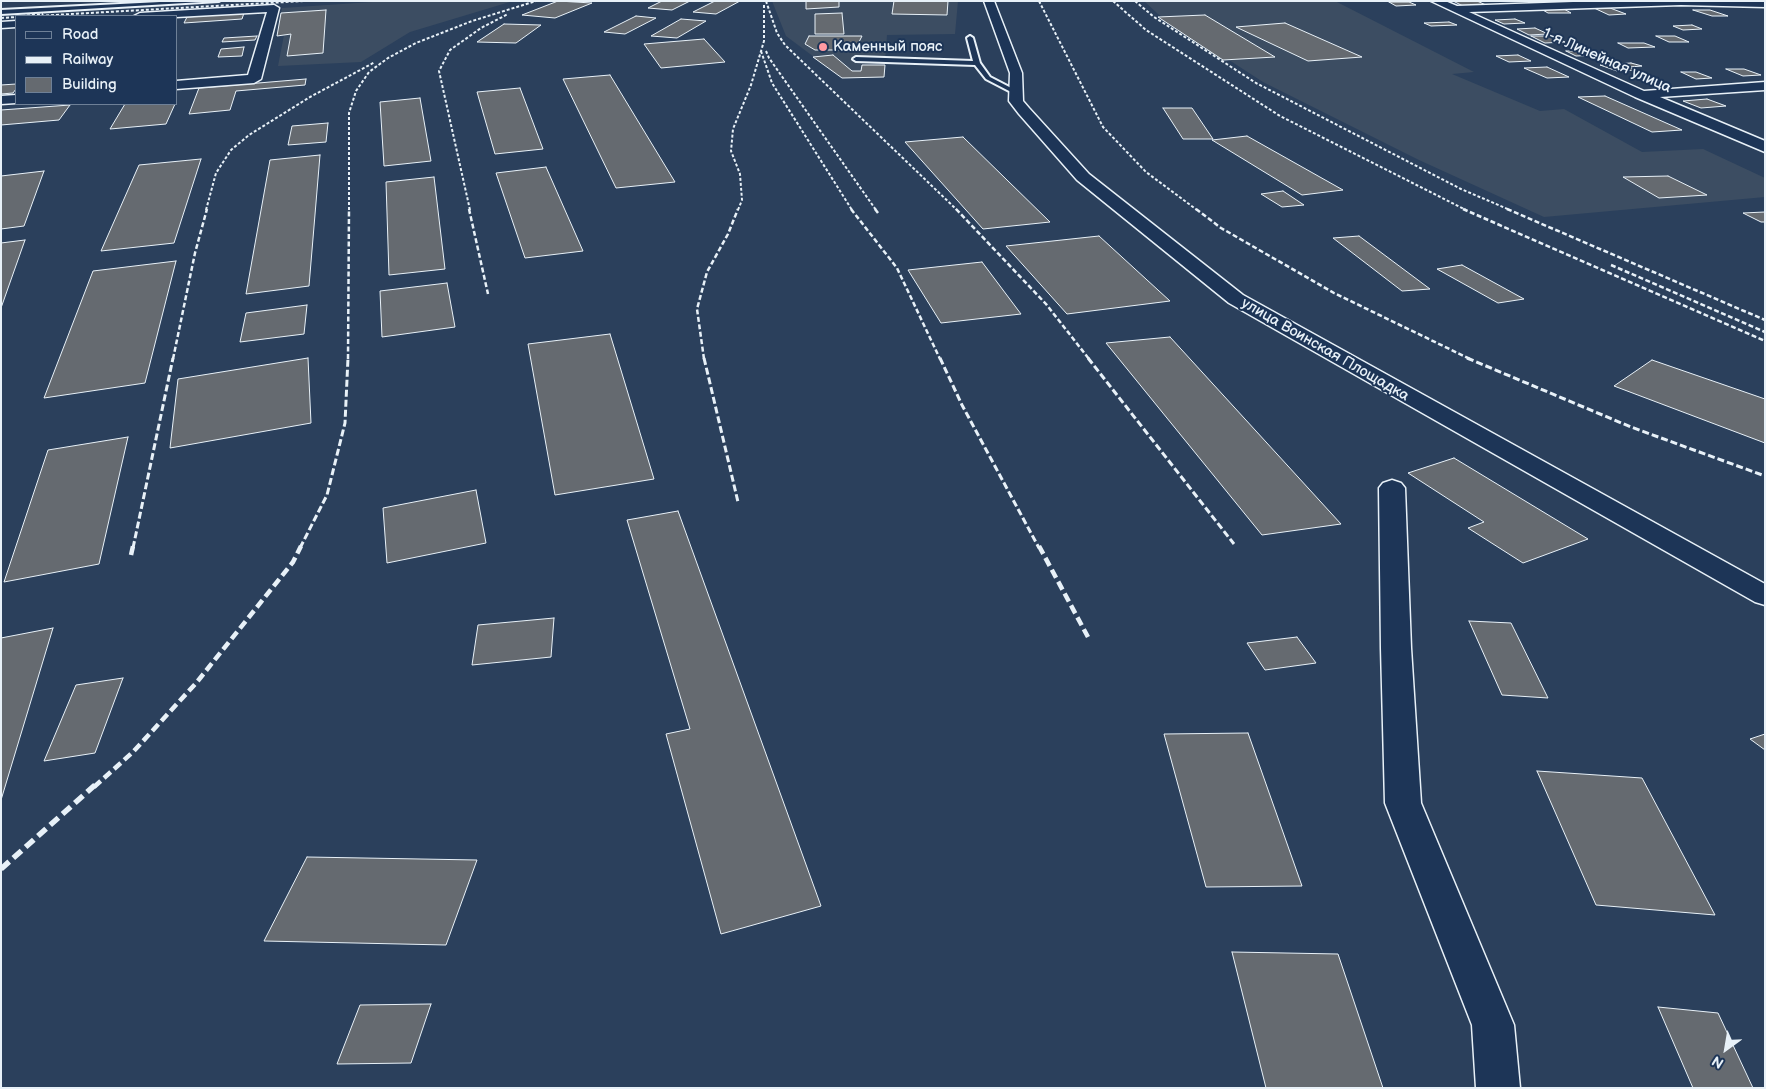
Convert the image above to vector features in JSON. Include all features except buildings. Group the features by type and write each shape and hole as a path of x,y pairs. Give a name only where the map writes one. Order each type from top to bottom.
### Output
{"street":[{"name":"улица Воинская Площадка","path":"989,1 1016,73 1016,101 1082,177 1236,299 1765,596"},
{"name":"1-я Линейная улица","path":"1436,1 1640,94 1765,148"},
{"path":"1454,9 1680,2 1765,4"},
{"path":"157,15 274,8 254,79 178,85"},
{"path":"1,25 15,24"},
{"path":"1640,94 1729,90 1765,86"},
{"path":"1,100 15,98"},
{"path":"1392,488 1396,648 1403,803 1493,1025 1498,1088"}],"lane":[{"path":"1,12 216,1"},
{"path":"970,38 977,63 988,78 1015,92"},
{"path":"856,59 977,63"}],"shaded area":[{"path":"387,1 513,1 410,32 361,62 278,66 284,35 277,36 282,8"},
{"path":"772,1 958,1 955,34 887,35 884,77 842,78 786,36"},
{"path":"1144,1 1335,1 1474,72 1452,74 1540,111 1564,109 1642,152 1703,149 1765,178 1765,197 1544,217 1419,160 1263,82 1158,14"}],"railway":[{"path":"54,15 304,1"},
{"path":"349,209 349,113 356,91 369,72 388,58 416,43 472,21 536,1"},
{"path":"766,1 777,33 785,45 956,209"},
{"path":"1039,1 1103,127 1146,172 1197,210"},
{"path":"1113,1 1146,30 1280,116 1466,210"},
{"path":"1135,1 1154,17 1256,83 1461,189 1510,210"},
{"path":"761,51 764,41 764,4"},
{"path":"32,15 43,14"},
{"path":"470,210 439,71 450,50 481,28 508,14"},
{"path":"1,18 15,17"},
{"path":"738,210 742,200 740,174 731,151 733,129 751,85 761,51"},
{"path":"761,51 772,83 852,210"},
{"path":"766,51 769,58 876,210"},
{"path":"206,210 216,173 231,150 249,135 310,97 375,62"},
{"path":"173,359 195,253 207,209"},
{"path":"348,359 349,209"},
{"path":"469,209 488,294"},
{"path":"704,359 697,309 707,272 728,234 738,209"},
{"path":"851,209 897,268 940,359"},
{"path":"875,209 878,213"},
{"path":"956,209 1046,304 1089,359"},
{"path":"1196,209 1221,228 1334,293 1470,359"},
{"path":"1463,209 1765,341"},
{"path":"1507,209 1765,320"},
{"path":"1611,265 1765,332"},
{"path":"133,548 173,358"},
{"path":"300,548 327,495 345,423 348,358"},
{"path":"704,358 738,502"},
{"path":"940,358 962,405 1039,548"},
{"path":"1088,358 1234,544"},
{"path":"1467,358 1631,427 1765,476"},
{"path":"131,555 133,546"},
{"path":"1039,546 1088,637"},
{"path":"94,787 133,752 197,682 293,562 300,548"},
{"path":"1,869 95,785"}],"place":[{"name":"Каменный пояс","path":"823,47"}]}
